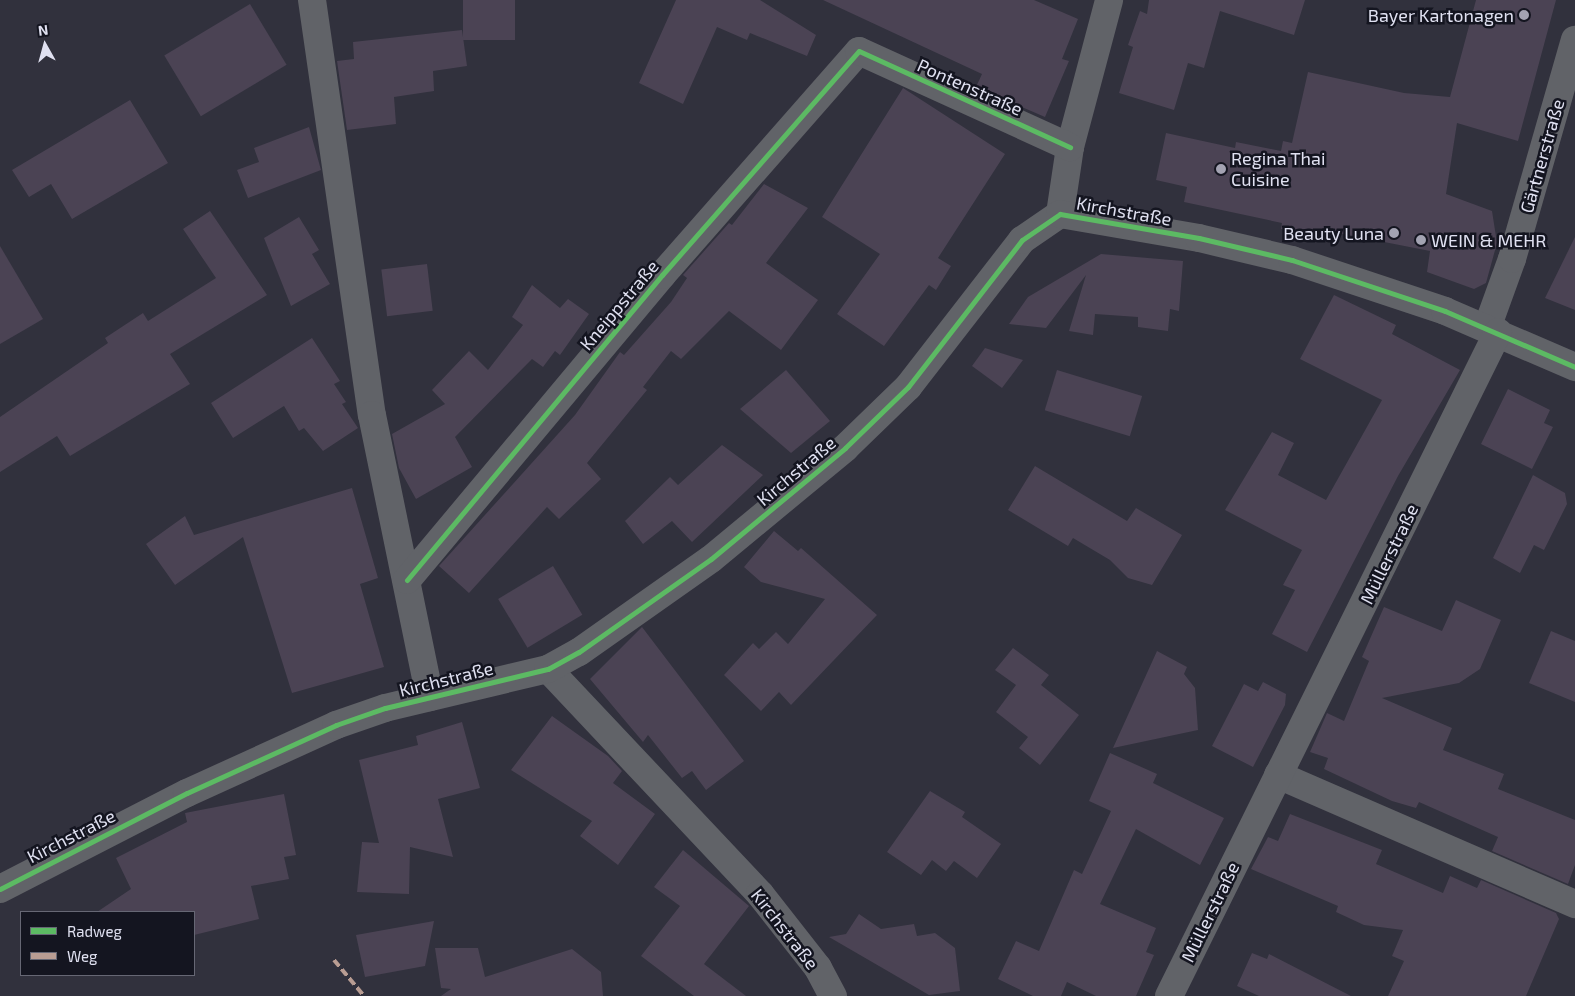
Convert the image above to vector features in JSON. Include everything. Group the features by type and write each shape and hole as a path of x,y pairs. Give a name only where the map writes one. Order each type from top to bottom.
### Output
{"street":[{"path":"312,0 372,415 430,697"},
{"path":"1060,214 1070,147 1109,0"},
{"name":"Gärtnerstraße","path":"1493,330 1575,40"},
{"name":"Kneippstraße","path":"407,580 662,275 859,51"},
{"name":"Pontenstraße","path":"859,51 1070,147"},
{"name":"Kirchstraße","path":"0,889 187,793 336,725 430,697 548,668 639,612 838,454 908,387 1022,240 1060,214 1284,258 1394,292 1493,330 1575,367"},
{"name":"Müllerstraße","path":"1169,996 1493,330"},
{"name":"Kirchstraße","path":"548,668 760,894 818,968 833,996"},
{"path":"1278,775 1575,904"}],"building":[{"path":"463,0 515,0 515,40 463,40"},
{"path":"676,0 760,0 816,35 807,56 750,33 747,40 717,27 683,104 639,83"},
{"path":"823,0 1034,0 1078,19 1062,59 1069,61 1045,117 976,87 982,74"},
{"path":"1149,0 1305,0 1294,35 1220,11 1204,68 1188,63 1174,110 1119,93 1133,47 1128,45 1140,11 1147,14"},
{"path":"1476,0 1556,0 1518,141 1457,123 1446,194 1492,211 1497,243 1486,283 1474,289 1427,272 1430,251 1318,229 1316,237 1281,229 1282,223 1184,202 1187,187 1156,180 1166,133 1235,148 1236,142 1281,151 1283,141 1292,143 1308,72 1404,93 1450,97"},
{"path":"250,4 287,65 201,116 164,56"},
{"path":"462,30 467,66 433,71 434,91 394,97 396,124 347,130 337,61 354,59 353,42"},
{"path":"903,88 1005,154 938,258 951,266 936,290 929,285 884,346 837,314 880,254 822,217"},
{"path":"130,100 168,163 72,219 51,184 29,197 12,170"},
{"path":"309,127 321,170 248,198 237,170 259,162 254,148"},
{"path":"764,184 808,208 766,263 818,300 781,350 729,311 681,359 671,351 643,387 647,390 587,463 601,479 559,519 547,507 469,593 439,566 575,415 620,352 624,355 671,302 687,278 683,275 729,223 732,225"},
{"path":"210,211 267,295 170,354 190,384 70,456 57,436 0,472 0,417 108,343 105,338 143,313 148,321 216,278 183,229"},
{"path":"299,217 319,250 312,254 330,284 291,306 264,238"},
{"path":"1575,237 1575,310 1545,298"},
{"path":"0,246 43,319 0,344"},
{"path":"1101,254 1183,261 1179,311 1170,309 1168,331 1138,327 1138,317 1095,314 1093,335 1069,331 1086,275 1046,328 1009,324 1028,297"},
{"path":"427,264 433,311 387,316 381,270"},
{"path":"532,285 560,308 568,299 589,314 560,355 555,351 543,367 532,359 455,437 472,467 416,499 399,468 392,434 445,404 432,390 469,351 488,370 523,325 512,317"},
{"path":"1334,295 1396,325 1392,334 1460,370 1398,476 1307,652 1272,634 1295,590 1283,585 1302,550 1225,510 1272,432 1294,443 1278,475 1326,500 1382,400 1300,359"},
{"path":"312,338 340,381 334,384 346,402 342,404 358,428 323,451 304,428 299,431 284,406 233,438 211,403"},
{"path":"985,348 1023,360 1002,388 972,366"},
{"path":"786,370 830,421 791,453 740,409"},
{"path":"1057,370 1142,396 1130,436 1045,410"},
{"path":"1508,389 1550,410 1544,423 1553,427 1532,469 1481,444"},
{"path":"722,445 763,475 692,542 672,521 643,544 625,521 670,477 678,485"},
{"path":"1035,466 1127,521 1136,508 1182,535 1152,585 1128,578 1110,560 1073,538 1068,546 1008,510"},
{"path":"1533,475 1565,493 1567,504 1544,550 1534,545 1520,573 1493,558"},
{"path":"352,488 378,578 360,584 384,667 292,693 243,537 175,585 146,544 185,516 194,535"},
{"path":"774,531 798,551 801,548 877,615 791,705 779,692 761,711 724,675 753,643 759,649 776,632 788,644 825,599 761,582 744,567"},
{"path":"553,566 582,615 527,648 498,599"},
{"path":"1456,600 1501,620 1480,669 1459,683 1382,698 1452,728 1443,750 1504,774 1498,789 1575,820 1575,865 1568,884 1492,851 1498,837 1419,802 1416,808 1392,801 1324,769 1328,758 1310,752 1327,713 1344,721 1369,661 1362,657 1384,607 1442,631"},
{"path":"642,627 744,761 706,790 692,771 682,778 648,735 643,742 590,679"},
{"path":"1551,631 1575,641 1575,702 1529,683"},
{"path":"1013,648 1049,675 1041,685 1079,715 1040,765 1019,748 1028,737 996,712 1016,685 995,670"},
{"path":"1157,651 1187,667 1184,674 1195,688 1198,730 1113,748"},
{"path":"1263,682 1286,694 1285,705 1253,767 1212,746 1244,684 1258,691"},
{"path":"552,716 608,756 622,771 613,783 655,814 618,865 580,836 592,821 511,770"},
{"path":"462,722 480,788 438,799 453,857 410,847 409,894 357,892 362,842 379,843 359,760 418,745 416,736"},
{"path":"1110,753 1157,774 1153,783 1224,818 1200,865 1136,829 1100,904 1156,928 1146,952 1154,955 1136,996 1096,996 1067,982 1061,996 1033,996 998,979 1016,941 1039,951 1074,870 1082,874 1111,811 1089,801"},
{"path":"930,791 965,812 962,817 1001,844 977,878 954,861 946,871 932,860 921,875 887,852"},
{"path":"284,794 296,855 284,857 289,879 251,886 259,919 195,935 195,911 98,911 131,889 116,858 187,822 185,813"},
{"path":"1290,814 1382,850 1376,864 1443,893 1450,876 1477,888 1481,880 1556,913 1559,919 1526,996 1388,996 1404,961 1392,956 1403,930 1364,925 1336,912 1338,906 1251,869 1268,837 1278,841"},
{"path":"683,850 749,906 704,964 746,996 694,996 641,956 680,906 654,887"},
{"path":"859,914 881,929 914,924 917,936 935,933 955,948 960,991 929,995 829,937 846,934"},
{"path":"434,921 425,966 365,977 356,935"},
{"path":"435,948 478,948 485,977 572,949 601,972 603,996 441,996 451,989 441,988"},
{"path":"1252,953 1267,959 1269,954 1351,996 1259,996 1237,986"}],"marked path":[{"path":"334,960 364,996"}],"cycle path":[{"path":"407,580 662,275 859,51 1070,147"},
{"path":"0,889 187,793 336,725 385,708 548,669 579,652 711,559 845,448 908,387 1022,240 1060,214 1199,238 1292,260 1445,311 1575,367"}],"place":[{"name":"Bayer Kartonagen","path":"1524,15"},
{"name":"Regina Thai Cuisine","path":"1221,169"},
{"name":"Beauty Luna","path":"1394,233"},
{"name":"WEIN & MEHR","path":"1421,240"}]}
